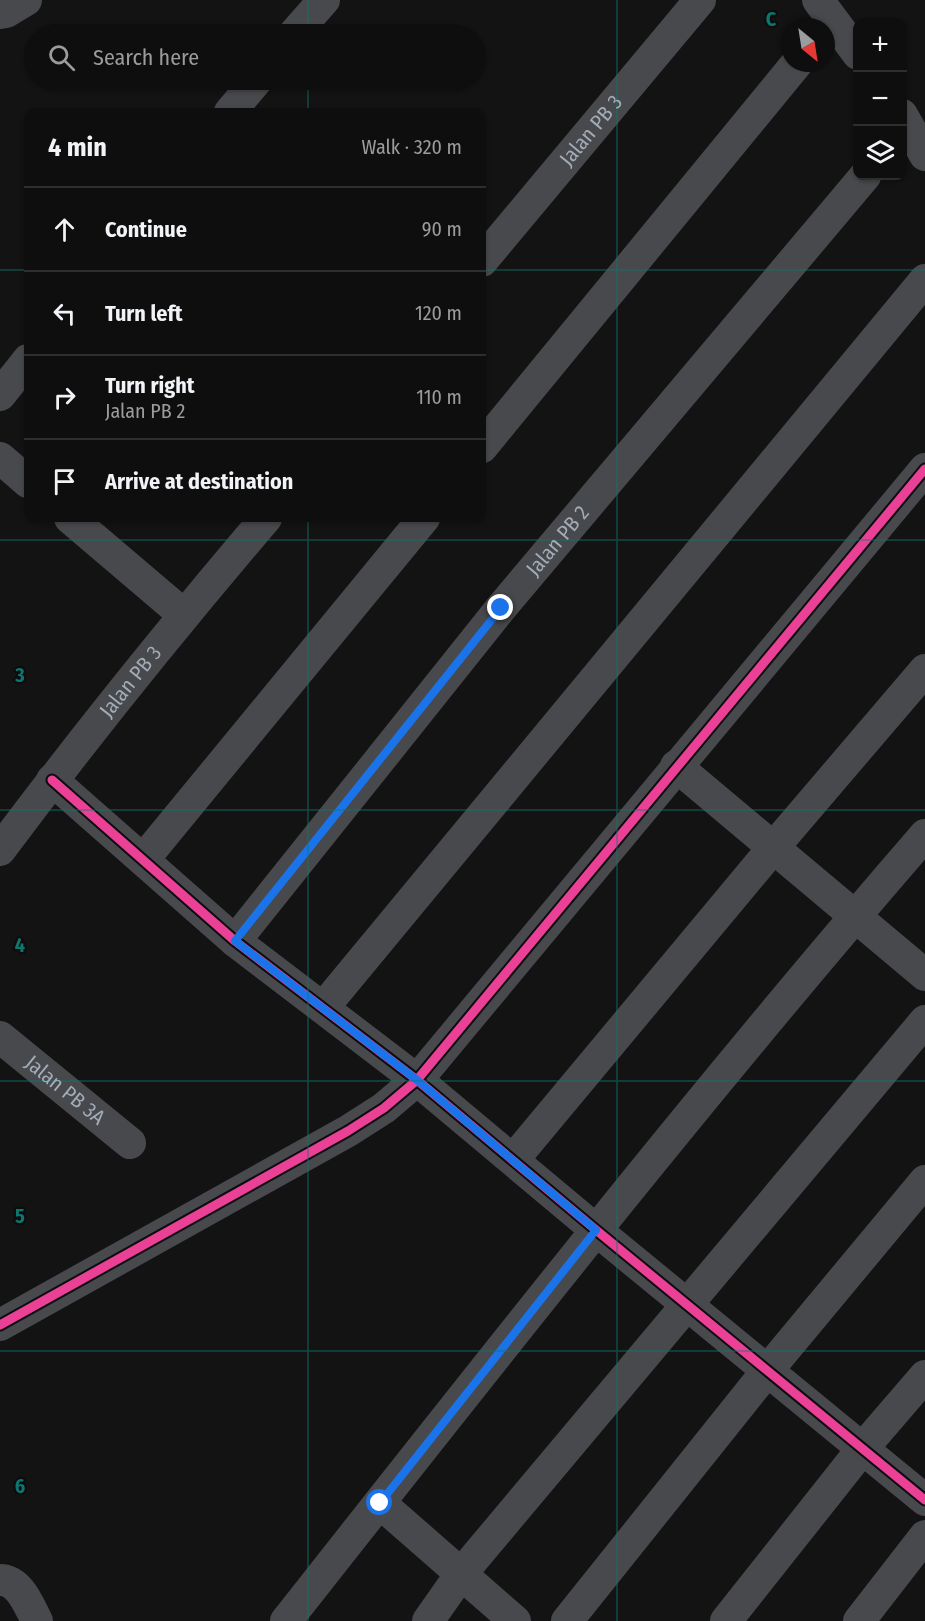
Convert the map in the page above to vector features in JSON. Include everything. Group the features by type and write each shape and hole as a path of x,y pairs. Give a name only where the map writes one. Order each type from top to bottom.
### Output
{"street":[{"path":"0,13 26,0"},
{"path":"303,24 324,0"},
{"name":"Jalan PB 3","path":"486,256 700,0"},
{"path":"825,16 853,48"},
{"path":"486,442 790,72"},
{"path":"233,108 249,90"},
{"path":"907,126 925,155"},
{"name":"Jalan PB 2","path":"235,941 501,608 863,180"},
{"path":"322,1008 925,280"},
{"path":"0,395 24,365"},
{"path":"0,458 24,479"},
{"path":"0,1325 348,1131 384,1108 417,1080 676,766 925,470"},
{"path":"75,522 184,615"},
{"name":"Jalan PB 3","path":"0,850 52,780 184,615 263,522"},
{"path":"143,860 421,522"},
{"path":"513,1160 925,670"},
{"path":"676,766 925,975"},
{"path":"52,780 235,941 417,1080 925,1500"},
{"path":"286,1621 596,1230 854,916 925,834"},
{"path":"428,1621 461,1574 925,1021"},
{"name":"Jalan PB 3A","path":"0,1037 130,1143"},
{"path":"567,1621 768,1371 925,1181"},
{"path":"726,1621 863,1448 925,1376"},
{"path":"380,1503 515,1621"},
{"path":"859,1621 925,1536"},
{"path":"0,1580 6,1580 19,1589 38,1621"}],"cycle path":[{"path":"0,1325 348,1131 384,1108 417,1080 925,469"},
{"path":"52,780 235,941 417,1080 925,1500"}],"route":[{"path":"380,1503 596,1230 417,1080 235,941 501,608"}]}
